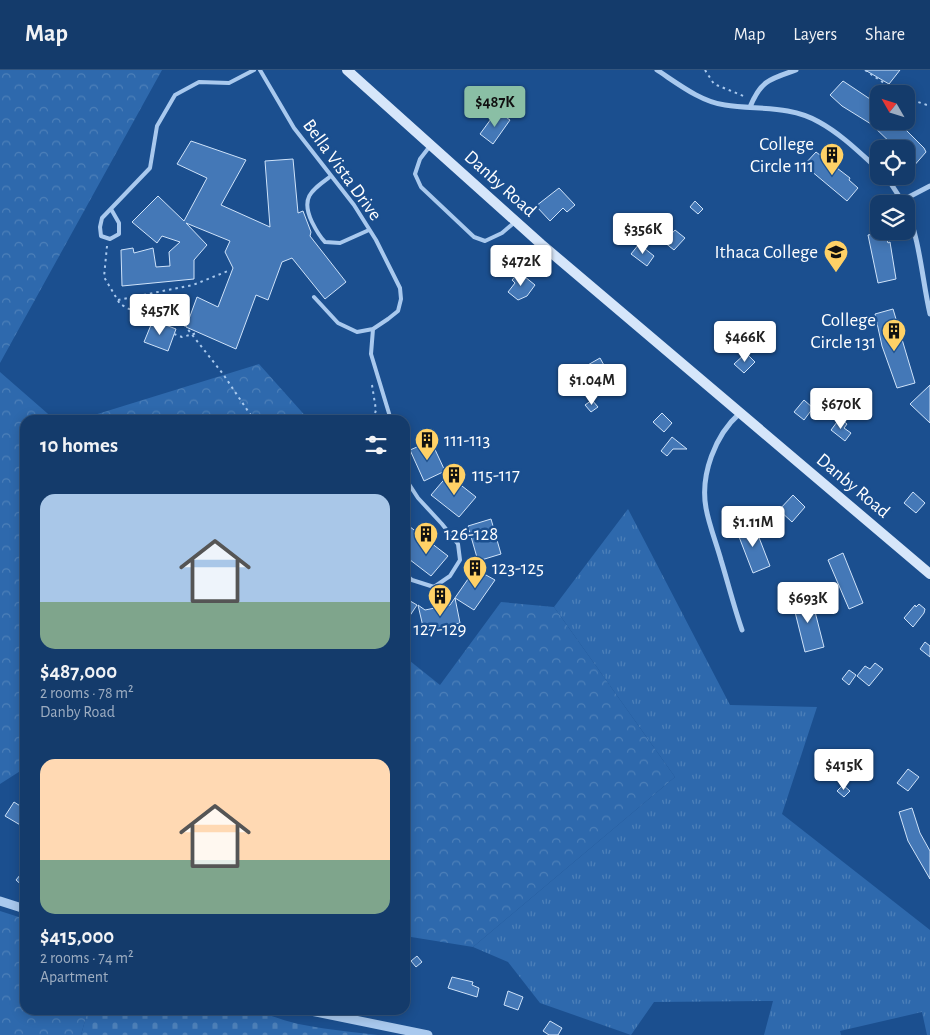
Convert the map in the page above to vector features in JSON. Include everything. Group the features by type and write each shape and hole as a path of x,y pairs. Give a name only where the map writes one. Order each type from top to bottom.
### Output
{"main road":[{"name":"Danby Road","path":"347,70 516,222 930,574"}],"street":[{"path":"657,70 705,99 724,105 784,110 818,121 844,139 870,162"},
{"path":"750,107 757,89 773,78 796,70"},
{"path":"915,195 930,186"},
{"path":"915,228 918,255 930,314"},
{"path":"740,412 727,427 714,452 706,477 705,496 708,517 742,630"},
{"path":"0,901 20,907"},
{"path":"330,1015 428,1035"}],"lane":[{"path":"111,209 119,223 118,234 110,240 101,236 102,218 150,168 157,126 175,95 199,82 229,82 254,70"},
{"name":"Bella Vista Drive","path":"260,70 294,128 369,230 400,288 402,299 398,311 373,329"},
{"path":"430,146 420,160 415,174 421,187 474,237 485,241 516,222"},
{"path":"331,176 310,192 308,200 307,212 319,236 325,242 340,243 369,230"},
{"path":"314,297 338,323 357,332 373,329 371,354 389,415"},
{"path":"410,486 418,498 458,544 460,560 450,576 434,587 410,578"}],"path":[{"path":"705,70 714,84 753,99"},
{"path":"865,70 887,85"},
{"path":"915,101 930,106"},
{"path":"107,246 104,277 124,308 167,306 223,374 251,415"},
{"path":"118,300 193,285 228,271"},
{"path":"153,320 158,307"},
{"path":"174,334 182,337 197,333"},
{"path":"371,377 376,410 375,415"}],"green space":[{"path":"0,70 162,70 0,363"},
{"path":"259,364 305,415 94,415"},
{"path":"0,372 49,415 20,415 20,771 0,784"},
{"path":"628,509 730,705 817,707 782,814 930,930 930,1035 927,1035 922,1012 840,1031 841,1035 764,1035 773,1001 654,1002 631,1035 540,1003 508,962 473,947 675,777 554,607"},
{"path":"501,602 554,607 675,777 473,947 410,937 410,661 440,685"},
{"path":"0,911 20,917 20,1015 87,1015 81,1035 0,1035"},
{"path":"87,1015 270,1015 301,1025 378,1035 81,1035"}],"building":[{"path":"865,70 900,70 889,84"},
{"path":"843,81 870,99 870,123 842,106 830,95"},
{"path":"500,113 510,120 493,144 480,134 491,119 494,122"},
{"path":"877,130 906,130 926,152 915,165 915,140 888,140"},
{"path":"191,141 246,160 221,205 270,227 265,161 293,159 298,213 303,211 311,232 310,236 346,282 325,299 292,258 282,262 268,300 256,295 236,349 186,327 197,297 218,307 233,268 225,252 230,241 186,223 207,245 194,260 194,279 122,286 121,250 133,248 134,253 153,248 156,267 170,266 169,252 180,242 162,236 157,243 132,222 158,196 184,221 207,178 177,164"},
{"name":"College Circle 111","path":"816,152 850,178 849,180 858,188 847,201 804,165"},
{"path":"559,188 575,205 567,212 563,208 550,221 536,206"},
{"path":"695,201 703,209 698,214 690,207"},
{"path":"675,230 685,238 674,250 664,242"},
{"path":"868,235 870,235 870,240 887,240 888,243 890,242 896,279 878,283"},
{"path":"639,244 654,256 647,266 631,254"},
{"path":"519,272 535,285 527,296 518,300 508,292 515,283 512,280"},
{"name":"College Circle 131","path":"893,309 915,383 897,388 882,346 875,314"},
{"path":"153,320 176,329 168,351 144,342"},
{"path":"746,353 755,362 744,373 734,364"},
{"path":"600,358 605,367 599,371 607,385 593,394 579,370"},
{"path":"930,385 930,423 910,404"},
{"path":"592,400 598,407 591,412 585,405"},
{"path":"804,400 813,408 804,420 794,412"},
{"path":"662,413 672,423 664,432 653,422"},
{"path":"840,418 847,424 844,428 851,433 845,441 831,430"},
{"path":"672,437 687,449 673,449 667,456 661,451"},
{"name":"111-113","path":"431,441 445,471 424,481 410,450"},
{"name":"115-117","path":"448,475 476,497 459,517 431,495"},
{"path":"913,492 925,503 916,513 904,503"},
{"path":"793,495 805,507 792,522 779,510"},
{"path":"491,519 501,554 478,561 468,526"},
{"path":"753,522 770,566 753,573 736,529"},
{"name":"126-128","path":"410,527 448,556 431,576 410,560"},
{"path":"843,553 863,603 849,609 828,560"},
{"path":"475,569 495,580 474,610 455,598 460,623 424,631 418,605 425,610 450,605"},
{"path":"811,596 824,647 805,652 792,600"},
{"path":"410,601 417,605 410,616"},
{"path":"919,604 925,609 924,613 913,627 904,618 915,605 916,607"},
{"path":"925,642 930,646 930,657 920,649"},
{"path":"875,663 883,669 869,686 857,676 865,666 870,669"},
{"path":"849,670 856,675 849,685 842,679"},
{"path":"829,757 848,773 840,783 821,767"},
{"path":"908,769 919,777 908,791 897,783"},
{"path":"843,785 850,791 844,797 837,791"},
{"path":"14,802 20,806 20,825 5,816"},
{"path":"912,808 920,833 930,851 930,879 908,841 899,812"},
{"path":"20,875 20,884 16,880"},
{"path":"417,956 422,962 416,967 411,961"},
{"path":"452,977 473,982 472,985 479,988 477,997 448,988"},
{"path":"508,991 523,997 518,1010 504,1005"},
{"path":"550,1021 562,1028 558,1035 549,1035 543,1031"}],"place":[{"name":"College Circle 111","path":"832,176"},
{"name":"Ithaca College","path":"836,273"},
{"name":"College Circle 131","path":"894,352"},
{"name":"111-113","path":"427,461"},
{"name":"115-117","path":"454,496"},
{"name":"126-128","path":"426,555"},
{"name":"123-125","path":"475,589"},
{"name":"127-129","path":"440,617"}]}
